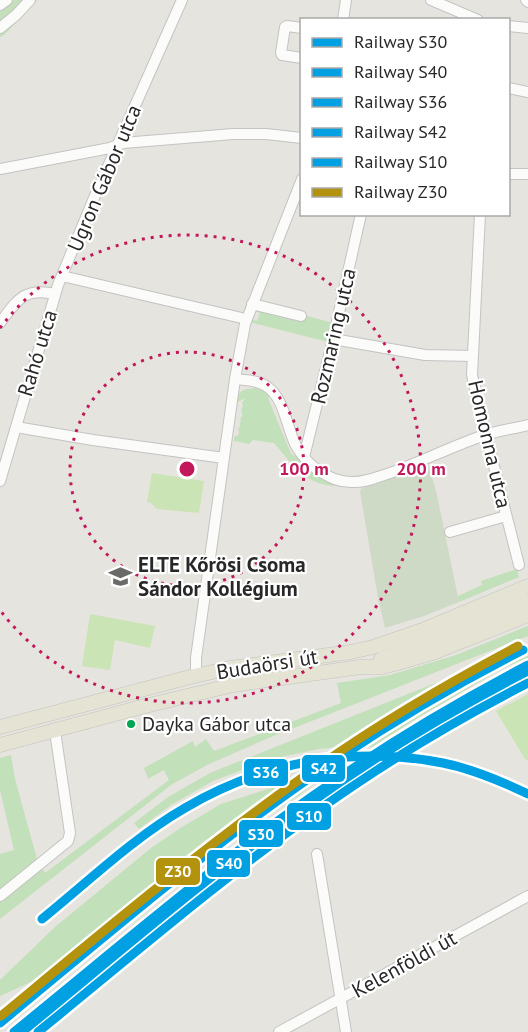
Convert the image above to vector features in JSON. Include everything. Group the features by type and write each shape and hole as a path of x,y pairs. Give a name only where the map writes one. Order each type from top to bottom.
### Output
{"main road":[{"name":"Budaörsi út","path":"0,727 196,676 239,667 373,647 425,629 528,586"},
{"name":"Budaörsi út","path":"360,668 528,601"},
{"name":"Budaörsi út","path":"0,745 233,685 382,667 412,660 528,615"}],"street":[{"path":"0,6 7,0"},
{"path":"0,28 30,0"},
{"name":"Ugron Gábor utca","path":"55,294 85,218 182,0"},
{"path":"343,18 346,0"},
{"path":"431,0 472,18"},
{"path":"510,26 528,28"},
{"path":"300,28 285,27 281,53 300,58"},
{"path":"510,88 528,92"},
{"path":"0,169 110,148 123,143 233,134 266,134 300,138"},
{"path":"510,174 528,174"},
{"path":"196,676 196,658 235,379 246,319 300,184"},
{"name":"Rozmaring utca","path":"304,457 361,216"},
{"name":"Homonna utca","path":"480,216 472,368 486,435 519,565"},
{"path":"62,276 246,319"},
{"path":"0,323 20,297 32,292 55,294"},
{"name":"Rahó utca","path":"0,481 55,294"},
{"path":"252,304 301,316"},
{"path":"333,339 424,355 472,356"},
{"path":"235,379 264,384 272,391 280,405 296,447 304,457 316,469 336,480 348,482 362,482 415,464 486,435 528,425"},
{"path":"16,427 224,458"},
{"path":"450,532 507,516"},
{"path":"0,896 68,841 70,832 55,730"},
{"path":"317,854 346,1032"},
{"name":"Kelenföldi út","path":"279,1032 528,896"}],"green space":[{"path":"13,0 37,0 0,37 0,12"},
{"path":"256,309 300,314 333,323 328,342 253,323 253,320 257,321 260,313 255,311"},
{"path":"256,388 265,391 270,396 268,398 291,454 297,457 312,473 336,486 325,485 308,478 274,443 253,440 249,444 234,441 234,437 239,434 242,403 245,398 236,403 238,395 244,390"},
{"path":"428,463 437,495 459,602 385,628 360,491 362,488"},
{"path":"152,473 204,481 199,513 157,509 147,502"},
{"path":"517,569 519,577 459,602 458,596 482,585 481,581"},
{"path":"90,614 155,626 150,648 115,640 110,670 82,666"},
{"path":"528,626 528,636 266,739 207,765 171,785 0,919 0,854 14,850 0,790 0,758 11,755 15,779 37,859 45,873 169,780 164,770 148,779 144,768 193,741 195,747 206,739 214,751 341,703 337,683 390,675 456,655"},
{"path":"528,646 528,658 503,668 372,747 349,746 319,749 271,759 213,781 171,805 139,829 134,823 168,797 210,773"},
{"path":"528,694 528,760 525,759 496,711"},
{"path":"320,778 119,929 51,973 0,996 0,980 55,927 151,848 221,804 268,789"}],"rail line":[{"name":"Z30","path":"1,1016 157,888 278,795 392,718 518,646"},
{"name":"S42","path":"0,1023 253,818 347,752 404,716 523,650"},
{"name":"S30","path":"14,1032 171,904 291,811 404,735 528,665"},
{"name":"S40","path":"22,1032 196,890 303,808 413,735 528,671"},
{"name":"S10","path":"38,1032 206,895 310,816 416,745 528,683"},
{"name":"S36","path":"42,919 129,846 166,820 215,792 277,769 343,757 410,758 465,769 528,794"}],"place":[{"name":"ELTE Kőrösi Csoma Sándor Kollégium","path":"120,576"},
{"name":"Dayka Gábor utca","path":"131,724"}]}
